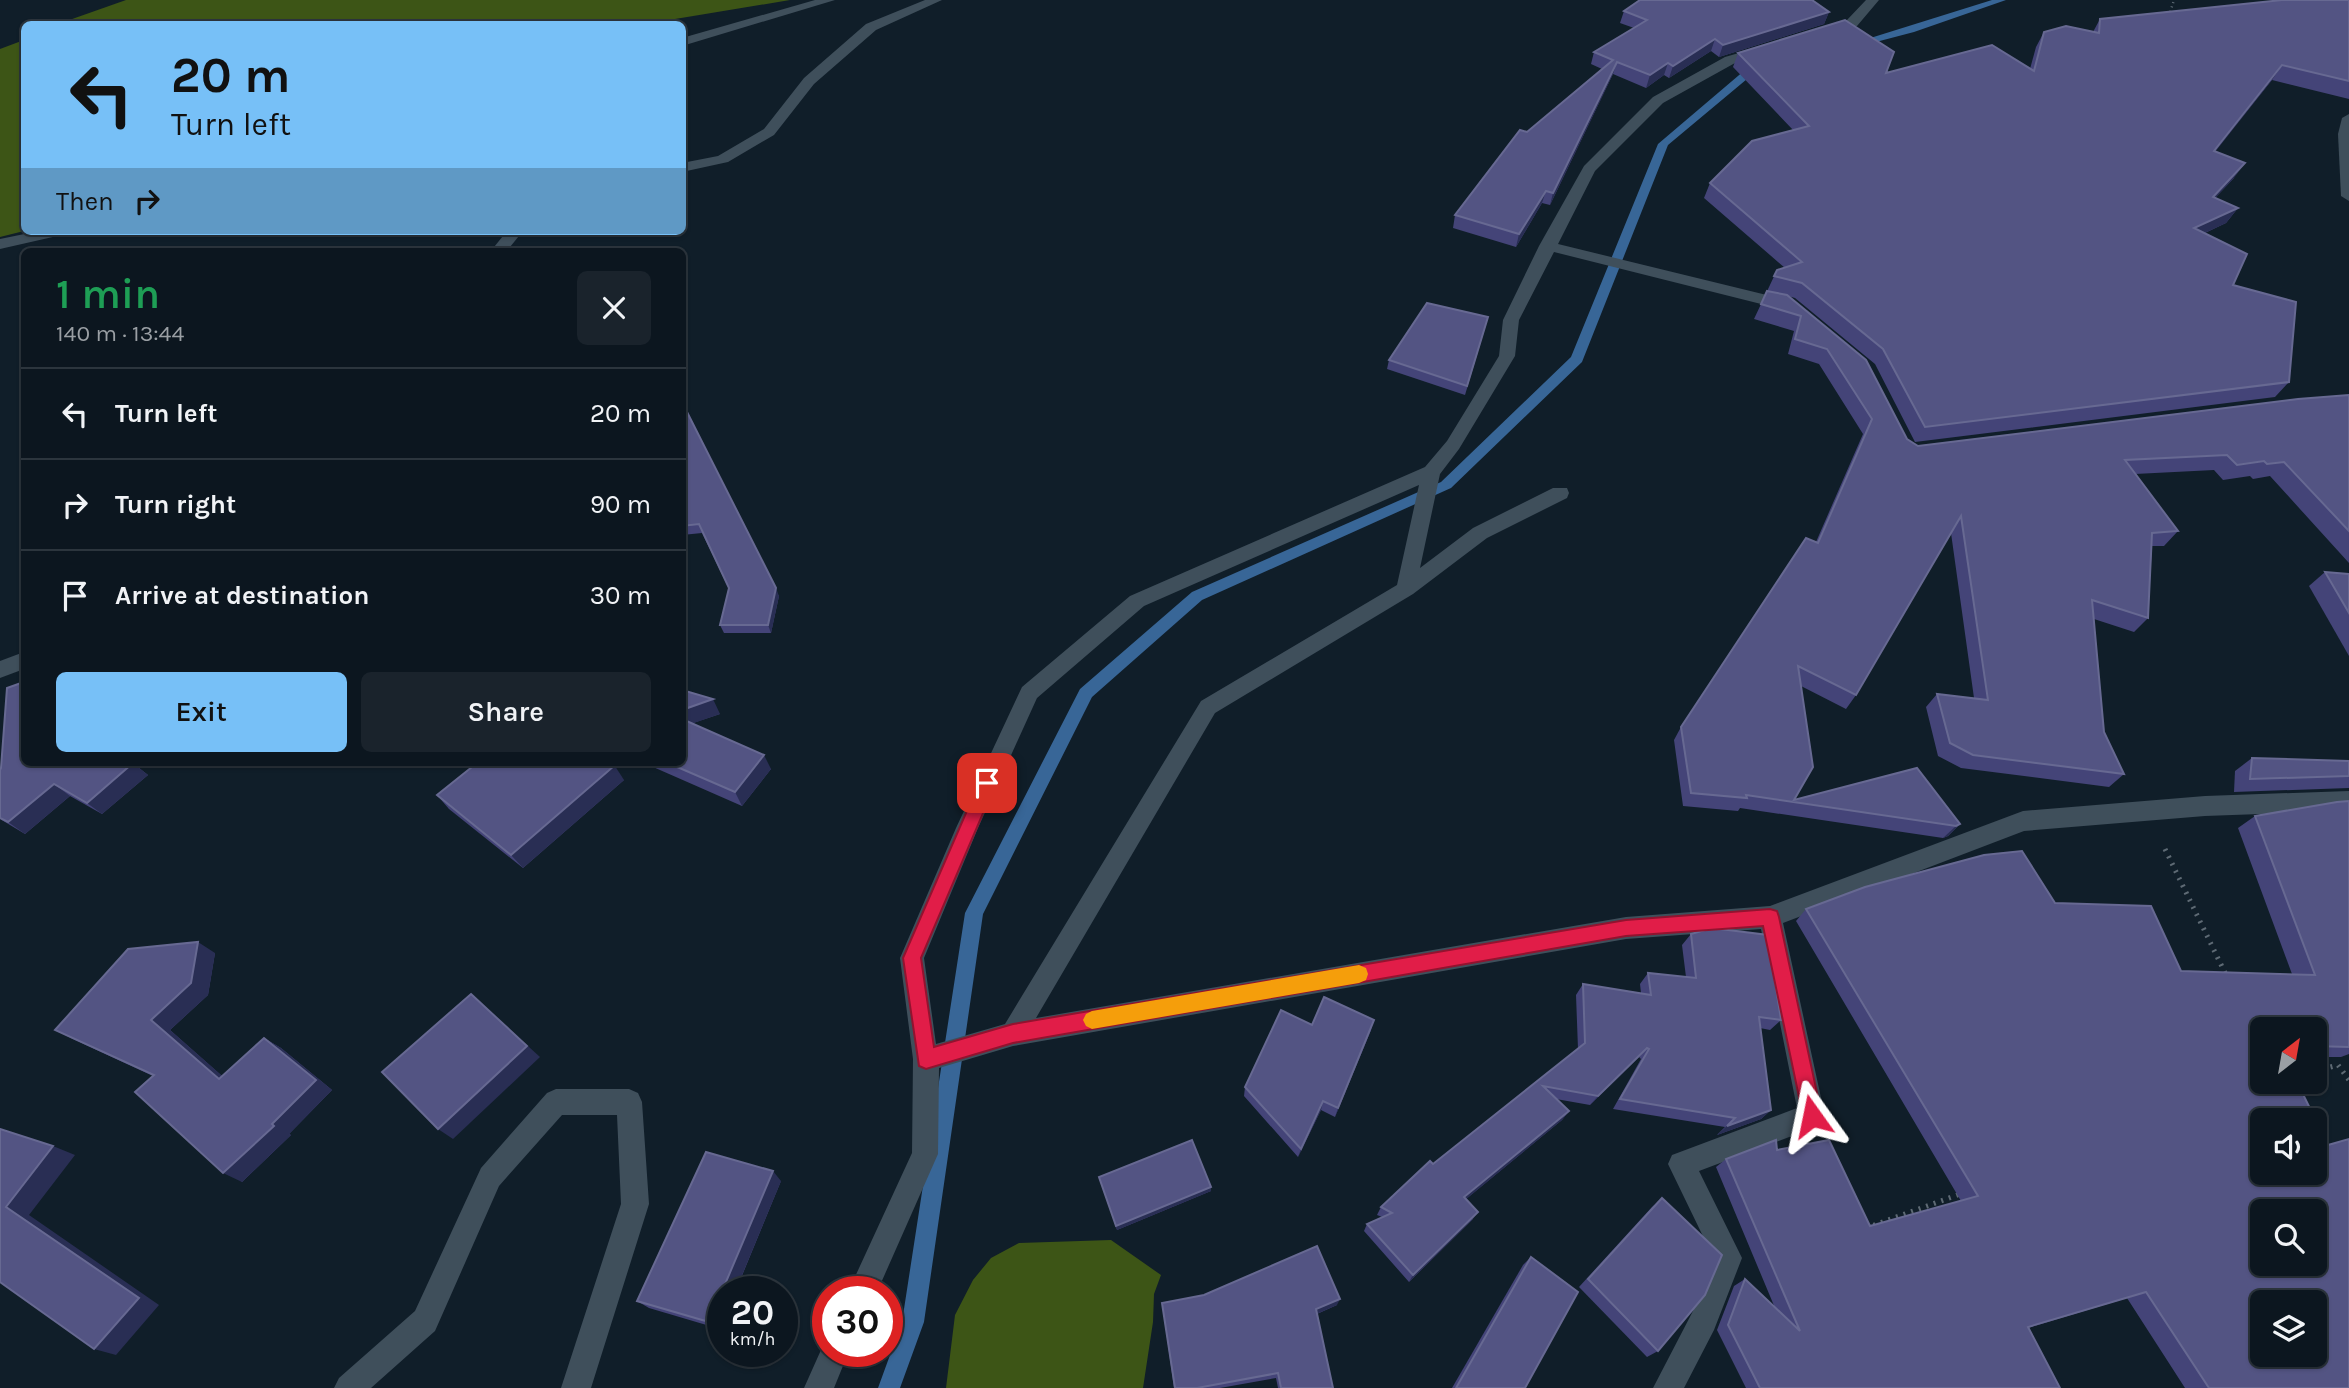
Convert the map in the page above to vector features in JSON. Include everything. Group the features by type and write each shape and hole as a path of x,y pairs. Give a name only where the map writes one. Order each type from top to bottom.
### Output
{"street":[{"path":"686,41 829,0"},
{"path":"686,167 723,159 769,132 809,80 871,27 936,0"},
{"path":"1803,38 1852,23 1872,0"},
{"path":"1406,589 1431,472 1453,445 1507,356 1511,320 1589,169 1658,100 1730,61 1779,46"},
{"path":"2349,118 2345,134 2349,196"},
{"path":"0,244 42,235"},
{"path":"1547,246 1787,304 1806,320"},
{"path":"869,1276 925,1154 926,1059 912,958 967,828 1029,693 1137,601 1431,472"},
{"path":"1013,1034 1208,708 1406,589 1480,533 1560,493"},
{"path":"0,670 21,661"},
{"path":"926,1059 1013,1034 1626,928 1770,917 2022,821 2147,810 2349,801"},
{"path":"1668,1388 1704,1320 1728,1258 1681,1164 1812,1116 1770,917"},
{"path":"349,1388 425,1321 490,1177 556,1102 629,1102 635,1204 576,1388"},
{"path":"819,1388 828,1367"}],"path":[{"path":"2166,26 2174,0"},
{"path":"2147,810 2228,978"},
{"path":"2328,1068 2338,1065 2349,1080"},
{"path":"1852,1233 1967,1191"}],"green space":[{"path":"126,0 790,0 663,21 66,21"},
{"path":"21,41 21,232 0,237 0,49"},
{"path":"1111,1240 1161,1275 1154,1294 1153,1322 1143,1388 946,1388 955,1315 973,1280 991,1258 1019,1243"}],"building":[{"path":"1640,0 1812,0 1829,12 1723,45 1715,39 1673,66 1668,63 1650,75 1617,62 1553,193 1546,191 1519,234 1455,215 1520,130 1527,132 1613,60 1594,52 1647,20 1624,11"},
{"path":"2282,0 2349,0 2349,81 2282,65 2214,151 2245,163 2213,197 2238,208 2194,228 2247,254 2233,285 2296,302 2289,382 1925,427 1883,349 1802,283 1774,276 1777,270 1802,262 1710,183 1752,141 1809,126 1738,53 1845,20 1894,52 1886,73 1992,45 2034,71 2044,32 2066,26 2099,33 2100,19"},
{"path":"1767,291 1787,295 1866,360 1907,439 1918,446 2349,395 2349,531 2284,462 2267,464 2264,461 2237,465 2227,455 2125,460 2178,531 2152,533 2148,618 2092,600 2104,732 2124,774 1973,755 1950,743 1937,694 1988,700 1961,516 1856,695 1798,666 1813,767 1794,800 1917,768 1960,824 1956,826 1746,795 1747,798 1691,793 1681,727 1806,538 1818,543 1872,419 1827,349 1795,339 1801,316 1761,304"},
{"path":"1427,303 1488,317 1467,386 1389,360"},
{"path":"686,410 776,588 768,625 720,625 729,588 699,524 686,526"},
{"path":"2325,572 2349,574 2349,613"},
{"path":"21,683 21,766 130,766 87,803 54,784 8,822 0,818 0,770 7,688"},
{"path":"686,691 713,699 686,709"},
{"path":"686,721 764,755 735,792 675,766 686,766"},
{"path":"2252,758 2349,761 2349,776 2250,779"},
{"path":"473,766 614,766 511,855 437,795"},
{"path":"2349,801 2349,1047 2328,1046 2328,1017 2250,1017 2250,1094 2303,1094 2310,1108 2250,1108 2250,1185 2327,1185 2327,1143 2328,1145 2349,1139 2349,1388 2209,1388 2146,1292 2028,1327 2060,1388 1760,1388 1728,1325 1745,1279 1800,1331 1726,1159 1776,1140 1777,1150 1829,1140 1870,1226 1978,1196 1806,909 1865,887 1984,855 2022,851 2055,903 2151,906 2181,971 2315,975 2255,816"},
{"path":"1712,928 1768,935 1781,1020 1759,1017 1771,1110 1727,1126 1735,1118 1620,1099 1649,1049 1647,1048 1598,1096 1543,1086 1569,1111 1464,1197 1478,1212 1413,1275 1367,1224 1392,1213 1381,1207 1430,1161 1433,1164 1585,1043 1583,984 1651,995 1648,973 1696,978 1691,934"},
{"path":"198,942 191,983 151,1020 219,1079 264,1038 316,1080 272,1124 274,1126 223,1173 135,1092 154,1075 55,1030 128,949"},
{"path":"471,994 527,1046 438,1129 382,1072"},
{"path":"1324,997 1374,1020 1338,1108 1323,1101 1301,1149 1245,1087 1281,1010 1312,1025"},
{"path":"0,1129 53,1146 6,1207 139,1298 94,1349 0,1282"},
{"path":"1192,1140 1211,1187 1116,1226 1099,1177"},
{"path":"706,1152 773,1171 728,1276 707,1276 707,1321 637,1301"},
{"path":"1662,1198 1722,1255 1705,1295 1658,1351 1588,1279"},
{"path":"1317,1246 1340,1299 1316,1309 1333,1388 1281,1388 1278,1373 1197,1388 1175,1388 1162,1303 1204,1295"},
{"path":"1531,1257 1578,1292 1525,1388 1456,1388"}],"waterway":[{"path":"1853,45 1911,30 2001,0"},
{"path":"889,1388 913,1322 974,913 1086,693 1197,596 1446,485 1577,359 1663,144 1749,72 1761,69"}],"slow traffic":[{"path":"1092,1020 1359,974"}],"route":[{"path":"987,783 912,958 926,1059 1013,1034 1626,928 1770,917 1812,1116"}]}
